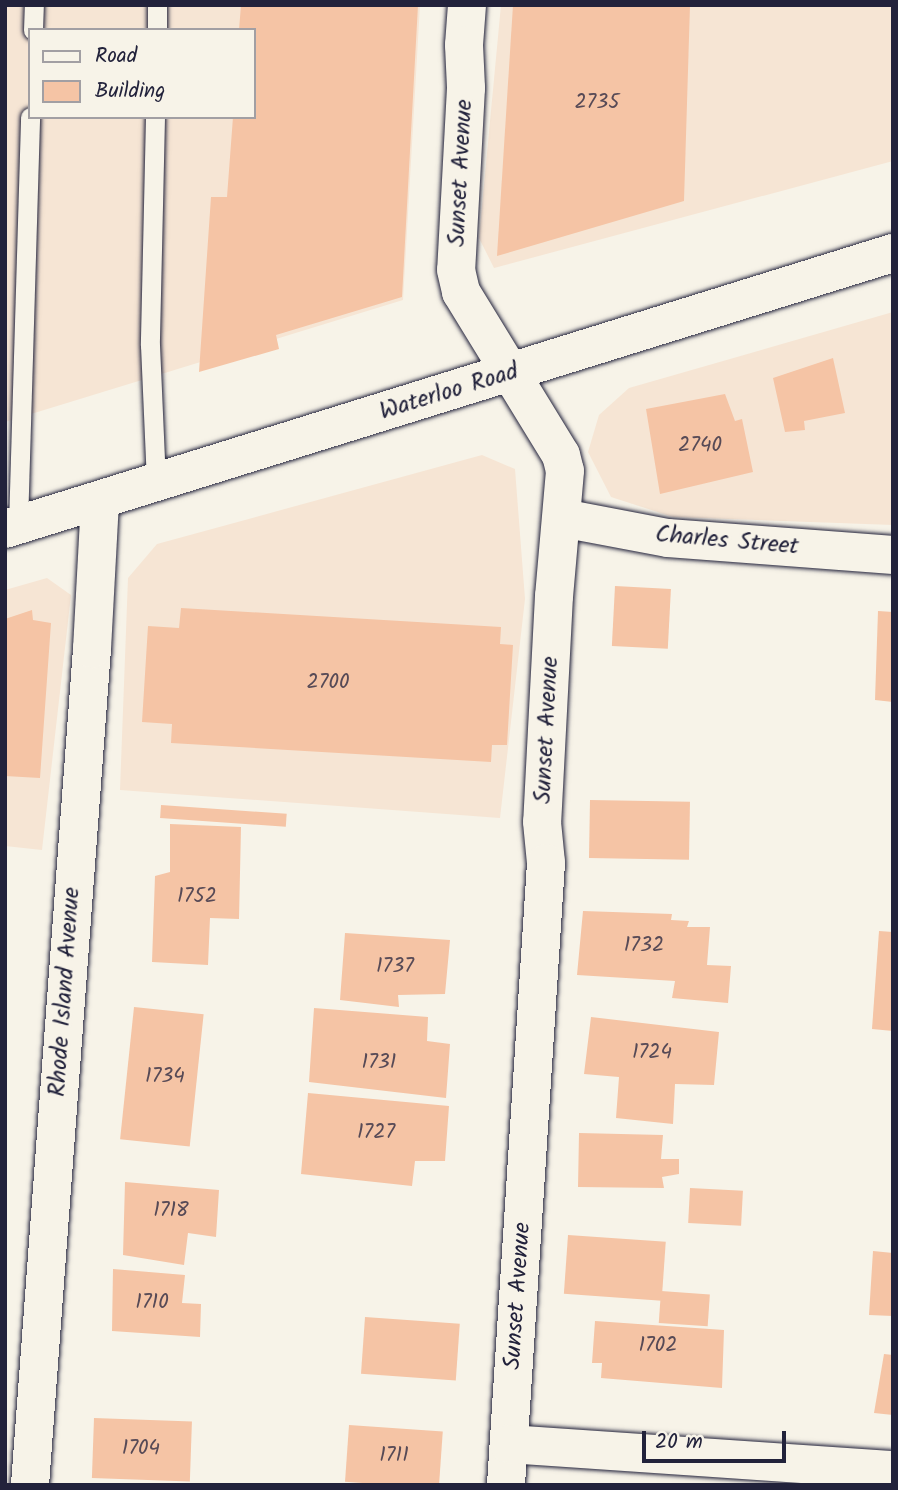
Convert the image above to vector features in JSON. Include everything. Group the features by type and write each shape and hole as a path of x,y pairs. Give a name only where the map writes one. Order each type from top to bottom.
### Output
{"street":[{"name":"Sunset Avenue","path":"467,5 464,45 466,88 456,270 461,292 561,455 565,471 554,596 542,822 546,863 506,1485"},
{"name":"Waterloo Road","path":"12,527 893,253"},
{"name":"Rhode Island Avenue","path":"30,1485 92,649 100,500"},
{"name":"Charles Street","path":"562,519 668,538 893,555"},
{"path":"509,1444 893,1470"}],"lane":[{"path":"33,28 34,5"},
{"path":"157,5 157,28"},
{"path":"12,527 14,352 30,119"},
{"path":"155,119 150,345 156,484"}],"shaded area":[{"path":"5,5 420,5 403,300 5,422"},
{"path":"501,5 893,5 893,161 494,268 479,238"},
{"path":"893,312 893,525 673,517 611,497 588,452 599,415 629,388"},
{"path":"482,455 515,469 525,599 500,818 120,790 128,578 157,544"},
{"path":"47,578 71,595 42,850 5,846 5,590"}],"building":[{"path":"241,5 418,5 402,297 276,335 279,349 199,372 211,197 227,197 233,119 256,119 256,28 239,28"},
{"path":"513,5 690,5 684,201 497,256"},
{"path":"833,358 845,413 804,421 805,430 785,432 773,378"},
{"path":"725,394 735,421 742,419 753,472 660,494 646,409"},
{"path":"615,586 671,589 668,649 612,646"},
{"path":"181,608 501,627 500,644 513,645 507,745 492,745 491,762 171,743 172,724 142,722 148,626 179,628"},
{"path":"32,610 33,620 51,623 40,778 5,776 5,619"},
{"path":"878,611 893,612 893,702 875,700"},
{"path":"590,800 690,802 689,860 589,858"},
{"path":"161,805 287,814 286,827 160,818"},
{"path":"170,824 241,827 239,919 210,918 208,965 152,962 155,876 170,872"},
{"path":"583,911 672,914 671,920 689,921 687,927 710,927 707,965 731,966 728,1003 672,998 675,981 577,975"},
{"path":"879,931 893,932 893,1031 872,1029"},
{"path":"345,933 450,940 445,994 398,995 399,1007 340,1000"},
{"path":"134,1007 204,1014 190,1147 120,1139"},
{"path":"314,1008 428,1017 427,1041 450,1044 446,1098 309,1082"},
{"path":"591,1017 719,1032 714,1085 675,1084 673,1124 616,1118 619,1077 584,1074"},
{"path":"308,1093 449,1106 445,1161 415,1161 412,1186 301,1174"},
{"path":"579,1133 663,1135 661,1159 679,1159 679,1174 662,1177 664,1188 578,1187"},
{"path":"125,1182 219,1190 216,1237 188,1233 184,1265 123,1255"},
{"path":"690,1188 743,1191 741,1226 688,1223"},
{"path":"568,1235 666,1242 662,1301 564,1294"},
{"path":"873,1251 893,1253 893,1316 869,1315"},
{"path":"113,1269 185,1275 182,1303 201,1304 200,1337 112,1331"},
{"path":"661,1291 710,1294 708,1326 659,1323"},
{"path":"365,1317 460,1324 456,1380 361,1374"},
{"path":"595,1321 724,1330 722,1388 601,1378 602,1363 592,1363"},
{"path":"884,1354 893,1355 893,1415 874,1413"},
{"path":"94,1418 192,1421 190,1481 92,1478"},
{"path":"349,1425 443,1432 439,1485 345,1482"}]}
